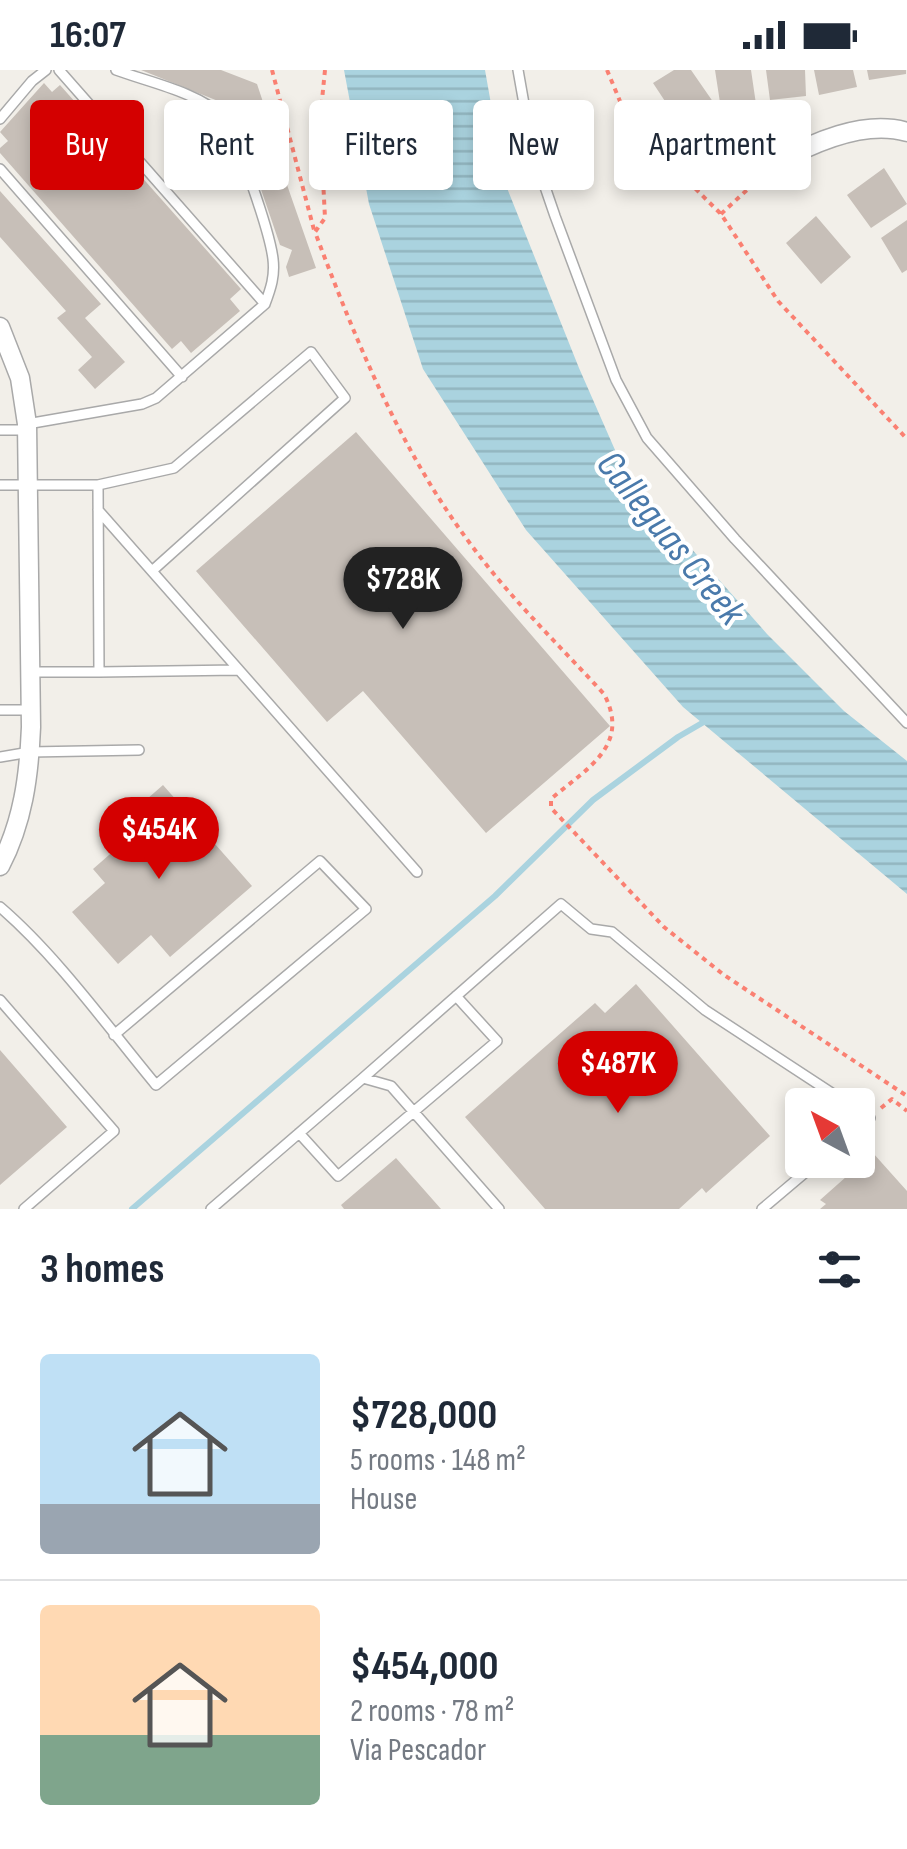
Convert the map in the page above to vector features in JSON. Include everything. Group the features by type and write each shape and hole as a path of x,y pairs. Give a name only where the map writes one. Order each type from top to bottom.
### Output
{"street":[{"path":"811,144 870,129 907,132"},
{"path":"0,327 20,378 27,427 31,710 30,752 18,823 0,866"}],"lane":[{"path":"0,119 46,70"},
{"path":"60,70 265,304"},
{"path":"0,430 142,404 156,398 265,304 274,282 273,256 234,135 220,114 199,100 116,70"},
{"path":"518,70 532,150 616,380 647,438 907,723"},
{"path":"0,168 182,377"},
{"path":"0,485 98,485 174,468 311,352 344,398 152,571"},
{"path":"98,485 99,672"},
{"path":"98,510 417,872"},
{"path":"30,672 238,670"},
{"path":"0,710 31,710"},
{"path":"0,758 30,752 139,750"},
{"path":"0,907 20,924 156,1084 366,909 320,861 114,1034"},
{"path":"211,1209 561,904 591,929 612,932 706,1010 824,1088"},
{"path":"299,1133 338,1176 497,1041 456,996"},
{"path":"0,1000 114,1131 24,1209"},
{"path":"363,1078 391,1086 499,1209"},
{"path":"762,1209 799,1178"}],"path":[{"path":"272,70 315,232 382,395 469,543 506,589 604,694 614,712 606,752 551,798 551,808 664,926 724,975 907,1096"},
{"path":"315,232 325,218 320,120 325,70"},
{"path":"607,70 622,106 643,138 721,214 778,301 907,439"},
{"path":"721,214 747,190"},
{"path":"875,1114 892,1100 907,1111"}],"water":[{"name":"Calleguas Creek","path":"344,70 485,70 490,100 473,100 473,190 508,190 626,475 767,634 844,711 907,761 907,894 683,707 526,530 423,369 366,190 453,190 453,100 350,100"}],"building":[{"path":"141,70 221,70 257,84 262,100 216,100"},
{"path":"674,70 691,70 712,100 664,100 653,83"},
{"path":"715,70 751,70 755,100 720,100"},
{"path":"766,70 805,70 806,96 770,100"},
{"path":"814,70 853,70 857,87 819,95"},
{"path":"867,70 906,70 906,74 869,80"},
{"path":"44,83 52,92 60,85 73,100 30,100 30,187 0,153 8,141 0,132"},
{"path":"884,168 907,204 871,228 847,195"},
{"path":"144,180 241,289 230,299 240,311 191,353 181,341 172,349 32,190 144,190"},
{"path":"261,190 289,190 316,268 289,277 286,267 292,250 280,245"},
{"path":"0,191 101,304 85,318 125,362 95,389 78,370 92,357 57,318 66,311 0,237"},
{"path":"816,216 851,257 821,284 786,243"},
{"path":"907,220 907,270 902,273 881,238"},
{"path":"356,432 610,726 486,833 363,691 327,722 196,571"},
{"path":"163,785 252,886 170,957 151,935 118,964 72,912 105,883 93,869 125,841 114,828"},
{"path":"636,984 770,1136 706,1193 702,1188 679,1209 545,1209 465,1117 595,1003 605,1013"},
{"path":"0,1050 67,1127 0,1185"},
{"path":"875,1155 907,1191 907,1209 820,1209 826,1204 820,1200 845,1178 875,1178"},
{"path":"396,1158 441,1209 344,1209 341,1205"}],"waterway":[{"path":"132,1209 495,896 593,800 709,719"}]}
